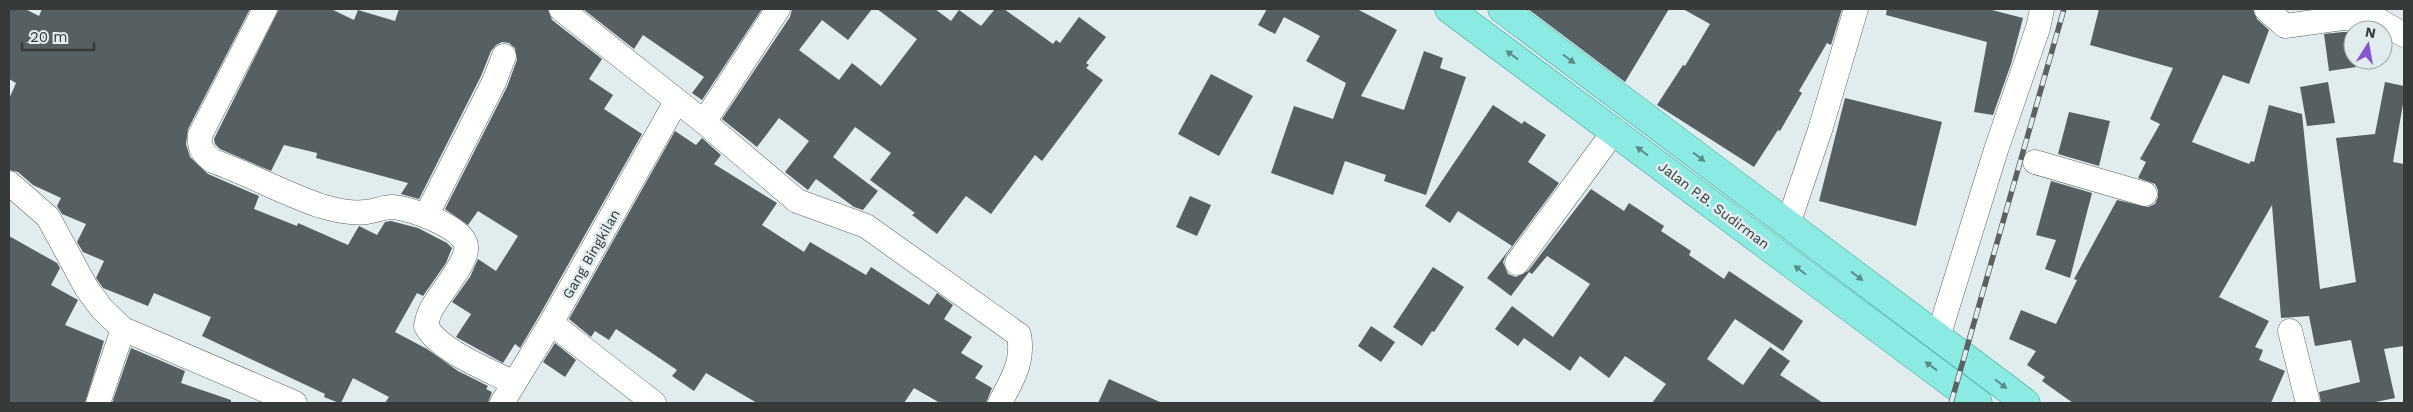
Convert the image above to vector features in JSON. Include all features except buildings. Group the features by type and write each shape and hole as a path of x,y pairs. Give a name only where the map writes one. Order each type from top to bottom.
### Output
{"main road":[{"name":"Jalan P.B. Sudirman","path":"1449,9 1615,130 1972,401"},
{"path":"1502,9 2026,403"}],"street":[{"path":"265,9 200,135 199,146 204,154 213,161 320,205 344,212 365,212 391,207 426,216 459,233 464,238 466,248 463,259 429,312 426,326 430,335 445,346 514,383"},
{"path":"562,9 676,102 704,122 797,201 866,226 1019,334 1022,348 1020,364 1000,403"},
{"path":"704,122 778,9"},
{"path":"1788,224 1820,130 1856,9"},
{"path":"1938,337 1996,150 2038,28 2042,9"},
{"path":"2269,10 2285,26 2342,18 2378,20 2404,35"},
{"path":"426,216 494,82 504,56"},
{"name":"Gang Bingkilan","path":"502,403 551,323 676,102"},
{"path":"1517,263 1615,130"},
{"path":"2035,162 2145,194"},
{"path":"9,182 48,218 87,289 102,309 123,329 295,403"},
{"path":"551,323 654,403"},
{"path":"98,403 123,329"},
{"path":"2290,331 2308,403"}],"railway":[{"path":"1951,403 2064,9"}]}
